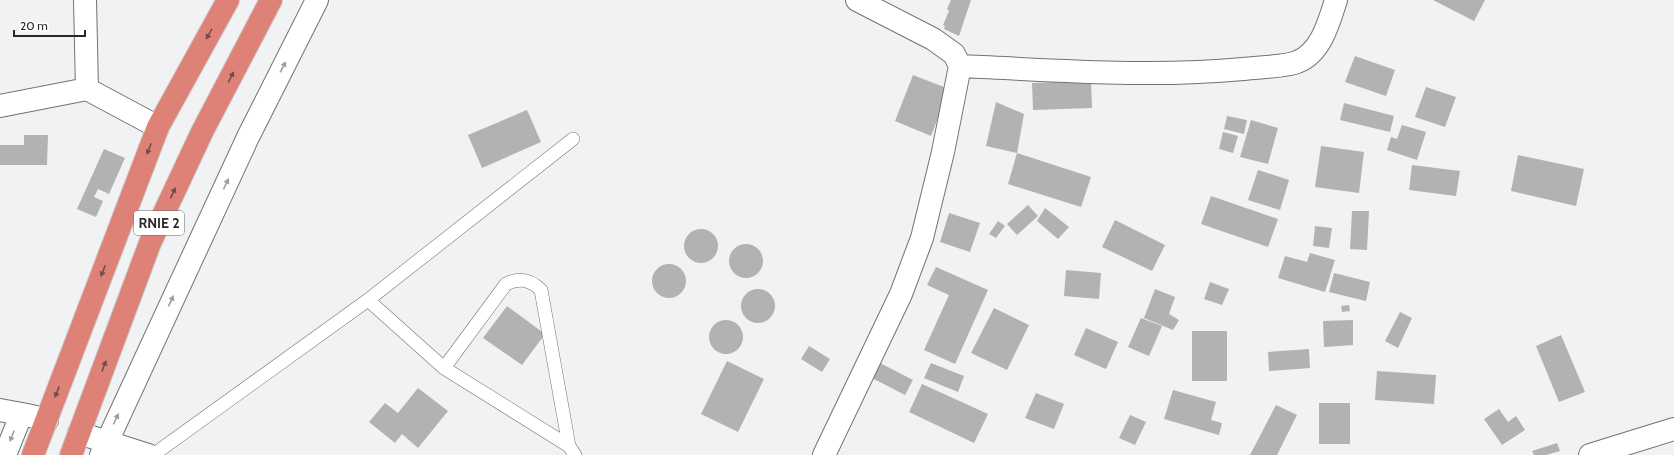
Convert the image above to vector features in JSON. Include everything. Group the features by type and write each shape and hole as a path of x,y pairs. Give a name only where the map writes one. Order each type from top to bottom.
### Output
{"highway":[{"name":"RNIE 2","path":"33,455 37,417 158,127 228,0"},
{"name":"RNIE 2","path":"71,455 150,243 202,132 270,0"}],"street":[{"path":"85,0 88,89"},
{"path":"103,448 248,137 318,0"},
{"path":"824,455 901,294 922,238 943,152 960,66 954,54 932,39 857,0"},
{"path":"960,66 1171,74 1221,71 1298,62 1315,49 1328,25 1336,0"},
{"path":"0,106 88,89 158,127"},
{"path":"0,410 37,417"},
{"path":"5,455 18,420 37,417"},
{"path":"1590,455 1674,429"},
{"path":"79,433 103,448 148,455"}],"lane":[{"path":"153,455 368,300 573,139"},
{"path":"444,368 506,284 514,280 534,283 541,290 572,451"},
{"path":"368,300 444,368 572,451"}],"building":[{"path":"951,0 971,0 959,36 944,29 945,26 943,25 949,11 947,9"},
{"path":"1433,0 1485,0 1474,21"},
{"path":"1355,56 1395,70 1386,96 1345,82"},
{"path":"913,75 949,89 931,136 895,121"},
{"path":"1091,81 1092,108 1033,110 1032,83"},
{"path":"1426,87 1456,97 1445,127 1415,117"},
{"path":"996,102 1024,114 1017,153 986,146"},
{"path":"1344,103 1394,116 1390,132 1340,120"},
{"path":"527,110 541,142 482,168 468,135"},
{"path":"1227,116 1247,120 1244,134 1224,129"},
{"path":"1251,120 1278,128 1268,164 1240,157"},
{"path":"1402,125 1426,132 1417,160 1387,150 1391,137 1397,139"},
{"path":"1223,132 1238,136 1233,153 1219,149"},
{"path":"24,135 48,135 47,165 0,165 0,145 24,145"},
{"path":"1321,146 1364,152 1359,193 1315,187"},
{"path":"104,149 125,158 109,194 98,189 94,197 103,201 96,217 77,209"},
{"path":"1017,153 1091,177 1081,207 1008,184"},
{"path":"1518,155 1584,169 1576,206 1511,191"},
{"path":"1412,165 1460,171 1456,196 1409,190"},
{"path":"1258,170 1289,180 1280,210 1248,200"},
{"path":"1211,196 1278,219 1268,247 1201,224"},
{"path":"1028,205 1038,216 1017,235 1007,224"},
{"path":"1045,208 1069,227 1058,239 1037,221"},
{"path":"1352,211 1369,211 1367,250 1350,249"},
{"path":"949,213 980,223 970,252 940,242"},
{"path":"1115,220 1165,245 1152,271 1102,247"},
{"path":"998,221 1005,226 996,238 989,234"},
{"path":"1315,226 1332,228 1329,248 1313,246"},
{"path":"704,229 711,231 716,236 718,246 716,256 711,261 698,263 691,261 686,256 684,243 686,236 691,231"},
{"path":"749,244 756,246 761,251 763,261 761,271 756,276 743,278 736,276 731,271 729,258 731,251 736,246"},
{"path":"1310,253 1335,260 1325,292 1278,278 1285,256 1307,262"},
{"path":"666,264 672,264 676,265 683,271 686,281 685,288 679,295 672,298 666,298 662,297 655,291 652,284 652,278 653,274 659,267"},
{"path":"936,267 988,290 955,364 924,350 949,295 927,285"},
{"path":"1066,270 1101,273 1099,299 1064,296"},
{"path":"1334,273 1370,282 1366,301 1329,292"},
{"path":"1210,282 1229,289 1222,305 1204,299"},
{"path":"761,289 768,291 773,296 775,306 773,316 768,321 755,323 748,321 743,316 741,303 743,296 748,291"},
{"path":"1155,289 1175,297 1169,314 1179,320 1173,330 1144,318"},
{"path":"1349,305 1350,311 1342,312 1341,306"},
{"path":"507,306 545,334 522,365 483,338"},
{"path":"994,308 1029,325 1007,370 971,353"},
{"path":"1400,312 1412,318 1398,348 1385,341"},
{"path":"1141,318 1162,326 1149,356 1128,347"},
{"path":"729,320 736,322 741,327 743,337 741,347 736,352 723,354 716,352 711,347 709,334 711,327 716,322"},
{"path":"1353,320 1353,345 1324,347 1323,321"},
{"path":"1086,328 1118,342 1106,369 1074,355"},
{"path":"1192,331 1227,331 1227,381 1192,381"},
{"path":"1561,335 1585,392 1559,402 1536,346"},
{"path":"809,346 830,359 822,372 801,359"},
{"path":"1309,349 1310,368 1269,371 1268,352"},
{"path":"727,361 764,379 738,432 701,414"},
{"path":"880,363 913,380 905,395 872,378"},
{"path":"931,363 964,376 958,392 924,378"},
{"path":"1377,371 1436,375 1434,404 1375,400"},
{"path":"922,384 988,414 974,443 909,412"},
{"path":"418,388 448,411 418,448 402,434 395,443 369,422 385,403 398,413"},
{"path":"1173,390 1216,402 1211,420 1222,423 1219,435 1164,419"},
{"path":"1036,393 1064,404 1054,429 1025,418"},
{"path":"1319,403 1350,403 1350,444 1319,444"},
{"path":"1276,405 1297,415 1277,455 1250,455"},
{"path":"1499,409 1508,422 1516,416 1525,430 1502,445 1484,419"},
{"path":"1130,415 1146,422 1135,445 1119,438"},
{"path":"1557,443 1560,451 1546,455 1534,455 1532,451"}]}
